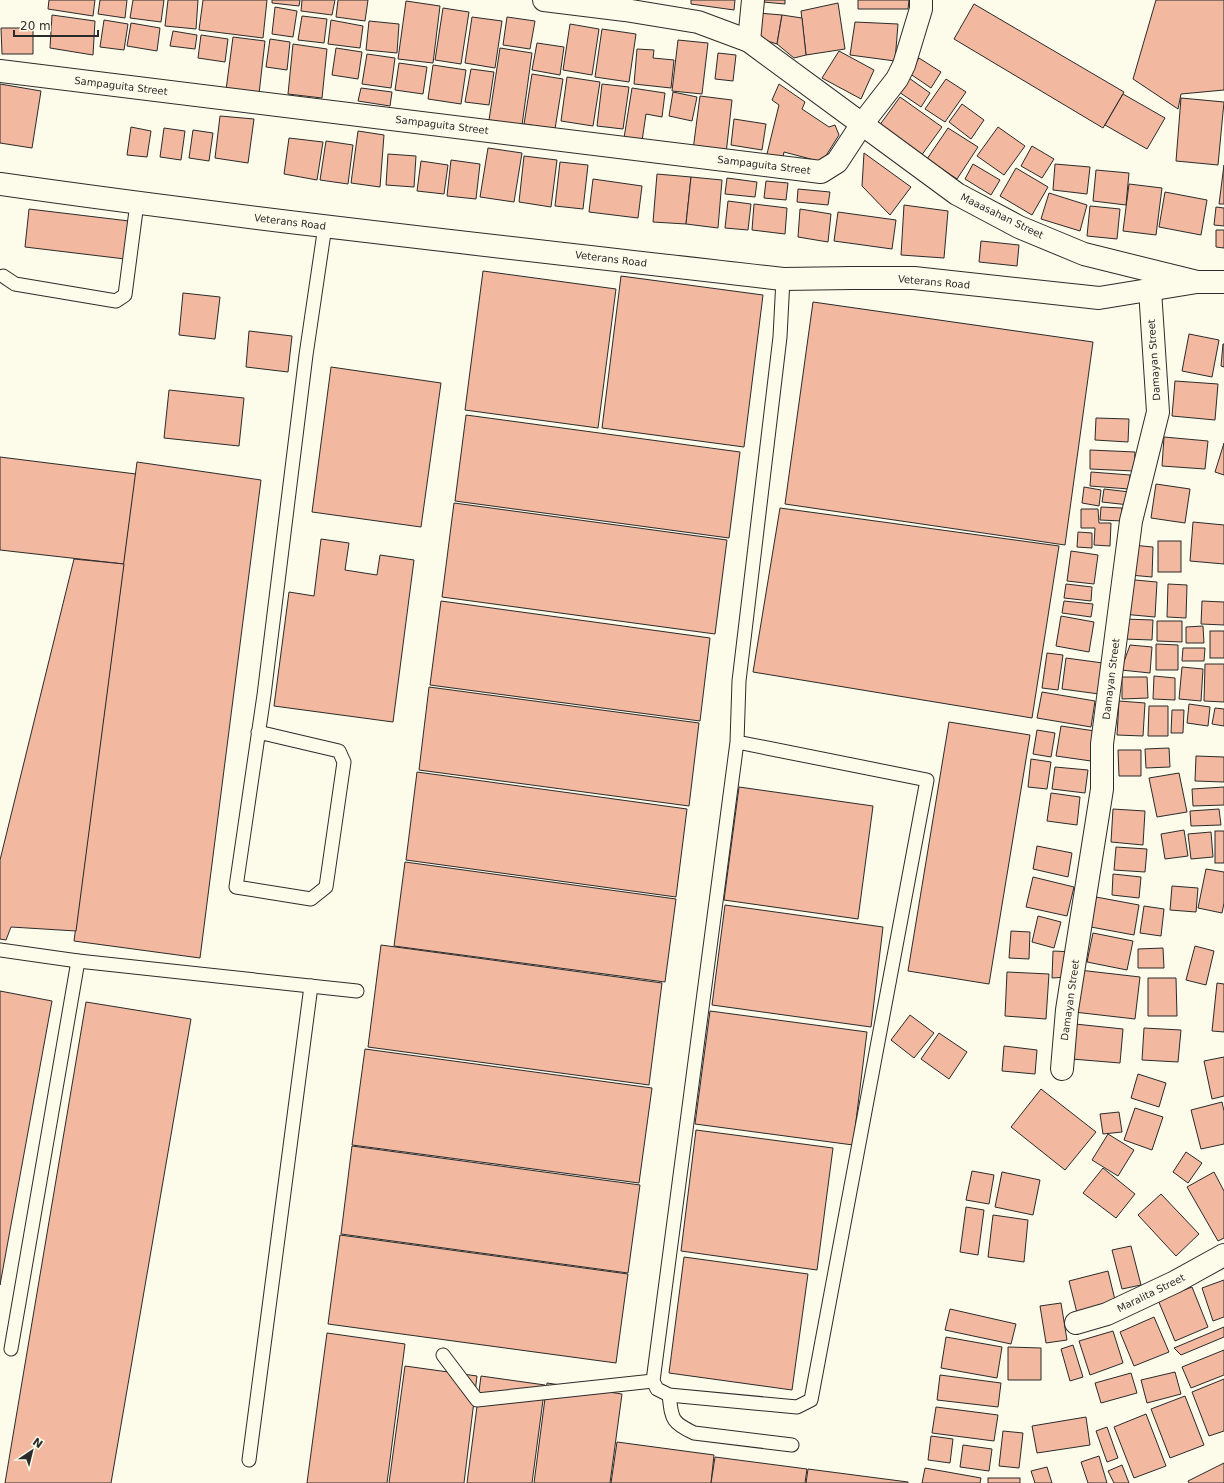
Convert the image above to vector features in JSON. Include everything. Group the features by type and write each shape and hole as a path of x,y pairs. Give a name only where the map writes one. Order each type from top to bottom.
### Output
{"street":[{"name":"Maaasahan Street","path":"544,0 626,5 698,22 749,41 957,194 1019,227 1084,254 1197,282"},
{"path":"749,41 753,0"},
{"name":"Sampaguita Street","path":"0,71 821,172 838,162 852,118 897,79 904,65 919,16 921,0"},
{"name":"Veterans Road","path":"0,184 136,203 325,226 783,279 914,278 1099,298 1197,282 1224,282"},
{"name":"Damayan Street","path":"1062,1069 1067,1010 1102,789 1102,744 1131,521 1158,412 1150,290"},
{"name":"Maralita Street","path":"1076,1323 1107,1314 1128,1305 1175,1282 1224,1255"}],"lane":[{"path":"3,276 15,284 116,301 125,295 136,203"},
{"path":"258,732 340,751 344,762 326,887 311,899 236,887 258,732 264,695 306,355 325,226"},
{"path":"737,742 927,780 811,1400 796,1407 669,1395 657,1389 652,1381 737,742 739,681 780,337 783,279"},
{"path":"0,950 78,961 358,992"},
{"path":"11,1349 78,961"},
{"path":"249,1460 311,986"},
{"path":"443,1355 477,1400 652,1381"},
{"path":"669,1395 672,1417 680,1426 694,1433 792,1445"}],"building":[{"path":"49,0 95,0 93,16 48,9"},
{"path":"100,0 127,0 125,18 98,14"},
{"path":"133,0 164,0 161,22 130,18"},
{"path":"168,0 198,0 196,29 165,26"},
{"path":"203,0 267,0 263,38 199,30"},
{"path":"272,0 300,0 299,6 272,3"},
{"path":"302,0 335,0 332,15 301,11"},
{"path":"338,0 368,0 365,21 336,17"},
{"path":"691,0 735,0 734,10 691,4"},
{"path":"763,0 785,0 785,4 763,2"},
{"path":"858,0 909,0 908,9 858,9"},
{"path":"1156,0 1224,0 1224,90 1181,94 1178,109 1133,79"},
{"path":"406,1 440,6 433,63 398,59"},
{"path":"838,3 845,49 806,55 801,11"},
{"path":"974,4 1124,92 1103,128 954,39"},
{"path":"275,7 297,11 293,37 272,34"},
{"path":"443,8 469,12 461,64 435,60"},
{"path":"758,13 782,15 777,44 761,39 757,29"},
{"path":"52,15 95,21 93,55 50,48"},
{"path":"782,15 802,18 806,55 794,58 777,44"},
{"path":"302,16 327,19 324,43 298,40"},
{"path":"472,17 502,21 495,68 465,63"},
{"path":"507,17 535,21 530,49 503,45"},
{"path":"104,20 128,24 124,50 100,47"},
{"path":"331,20 363,26 360,48 328,44"},
{"path":"369,21 399,24 397,53 366,50"},
{"path":"855,22 898,24 895,61 850,55"},
{"path":"131,23 160,28 157,51 127,46"},
{"path":"570,24 599,29 592,75 563,70"},
{"path":"1,28 33,28 33,54 2,54"},
{"path":"602,29 636,34 629,82 595,77"},
{"path":"173,31 197,35 195,49 170,46"},
{"path":"201,35 228,39 225,62 198,58"},
{"path":"233,37 265,41 259,94 226,90"},
{"path":"270,39 290,42 287,70 266,67"},
{"path":"678,40 708,43 702,94 672,91"},
{"path":"537,43 564,47 560,75 532,70"},
{"path":"293,44 327,49 322,98 288,94"},
{"path":"336,48 362,52 358,79 332,75"},
{"path":"500,48 532,53 522,125 489,120"},
{"path":"637,49 654,50 653,58 674,60 671,88 634,84"},
{"path":"839,51 874,70 861,99 822,78"},
{"path":"718,53 736,55 733,81 715,79"},
{"path":"367,54 395,58 391,88 362,84"},
{"path":"919,58 941,72 931,88 909,73"},
{"path":"399,63 427,67 423,94 395,90"},
{"path":"433,65 466,70 461,104 428,99"},
{"path":"471,69 494,72 489,105 465,102"},
{"path":"532,74 563,79 555,129 524,124"},
{"path":"567,77 600,82 593,126 561,121"},
{"path":"909,78 930,93 921,107 899,92"},
{"path":"946,79 966,92 945,122 925,109"},
{"path":"0,84 41,91 32,148 0,143"},
{"path":"602,84 629,87 623,129 597,126"},
{"path":"779,84 805,102 802,109 829,127 835,125 839,135 822,162 784,152 782,162 766,158 779,105 772,100"},
{"path":"361,88 392,92 390,106 358,101"},
{"path":"632,88 665,93 662,117 646,114 642,141 624,138"},
{"path":"673,92 697,97 692,121 669,116"},
{"path":"1123,94 1165,118 1147,149 1105,125"},
{"path":"700,96 732,100 726,154 693,150"},
{"path":"900,97 942,127 921,156 879,126"},
{"path":"1181,98 1224,102 1218,165 1176,161"},
{"path":"962,104 984,120 971,139 949,122"},
{"path":"220,116 254,119 248,163 215,158"},
{"path":"734,119 766,124 762,150 731,145"},
{"path":"131,127 151,131 147,157 127,155"},
{"path":"998,127 1025,146 1004,175 977,156"},
{"path":"164,128 185,131 181,160 160,157"},
{"path":"948,128 978,147 957,179 927,159"},
{"path":"193,130 213,133 209,161 189,158"},
{"path":"358,131 384,135 380,187 351,183"},
{"path":"289,138 323,142 317,180 284,174"},
{"path":"326,141 353,145 348,184 320,180"},
{"path":"1032,146 1054,159 1042,178 1021,166"},
{"path":"488,148 522,153 514,202 480,197"},
{"path":"864,153 911,187 890,215 862,186"},
{"path":"388,154 416,156 414,187 386,185"},
{"path":"524,156 557,160 551,207 519,202"},
{"path":"451,160 480,164 476,199 447,196"},
{"path":"421,161 448,165 444,194 417,191"},
{"path":"560,162 588,165 583,209 555,206"},
{"path":"973,164 1000,180 991,195 965,179"},
{"path":"1055,164 1090,167 1087,194 1053,190"},
{"path":"1224,165 1224,204 1219,204"},
{"path":"1016,168 1048,187 1032,215 1000,196"},
{"path":"1096,170 1129,173 1126,205 1093,201"},
{"path":"657,174 691,177 686,224 653,222"},
{"path":"691,177 722,180 718,228 686,224"},
{"path":"727,178 757,182 755,197 725,194"},
{"path":"593,179 642,186 638,218 589,212"},
{"path":"766,181 788,183 786,200 764,198"},
{"path":"1129,184 1162,188 1156,235 1123,231"},
{"path":"798,189 830,192 828,205 797,202"},
{"path":"1165,192 1207,200 1201,235 1159,227"},
{"path":"1049,193 1087,205 1080,231 1041,219"},
{"path":"728,201 751,204 748,230 725,228"},
{"path":"754,204 787,208 785,234 752,230"},
{"path":"904,205 948,211 944,258 901,255"},
{"path":"1090,206 1120,209 1117,239 1087,236"},
{"path":"1216,207 1224,208 1224,226 1214,225"},
{"path":"29,209 129,221 125,259 25,247"},
{"path":"800,209 831,214 828,242 798,237"},
{"path":"838,212 896,220 892,249 834,241"},
{"path":"1216,230 1224,230 1224,248 1216,247"},
{"path":"981,241 1019,245 1017,266 979,262"},
{"path":"483,271 616,289 598,428 465,410"},
{"path":"621,276 763,295 744,447 602,428"},
{"path":"183,293 220,297 215,339 179,335"},
{"path":"813,302 1093,342 1065,545 785,504"},
{"path":"249,331 292,336 288,372 246,367"},
{"path":"1189,334 1219,340 1212,377 1182,371"},
{"path":"1224,344 1224,367 1221,366"},
{"path":"331,367 441,383 421,527 312,512"},
{"path":"1175,381 1218,384 1215,420 1172,416"},
{"path":"169,390 244,398 239,446 164,438"},
{"path":"466,415 740,452 729,538 455,501"},
{"path":"1096,418 1129,419 1128,442 1095,440"},
{"path":"1164,437 1208,441 1205,469 1162,466"},
{"path":"1224,443 1224,475 1215,472"},
{"path":"1090,450 1135,452 1134,471 1090,469"},
{"path":"0,457 136,474 124,564 0,550"},
{"path":"137,462 261,480 200,958 74,941"},
{"path":"1091,472 1130,475 1129,489 1090,486"},
{"path":"1156,484 1190,489 1185,523 1151,518"},
{"path":"1084,487 1101,490 1099,506 1082,503"},
{"path":"1104,489 1130,492 1129,505 1102,502"},
{"path":"454,503 727,540 715,634 442,597"},
{"path":"1101,507 1122,508 1122,521 1100,520"},
{"path":"780,508 1059,546 1032,718 753,672"},
{"path":"1081,509 1098,509 1099,523 1111,523 1110,546 1094,545 1095,528 1081,528"},
{"path":"1193,522 1224,525 1224,564 1190,561"},
{"path":"1078,532 1092,533 1092,548 1077,547"},
{"path":"321,539 349,543 345,570 377,575 380,555 414,560 393,722 274,706 289,592 314,596"},
{"path":"1158,541 1181,541 1181,572 1158,572"},
{"path":"1132,545 1153,547 1152,577 1130,575"},
{"path":"1071,551 1098,555 1094,584 1067,581"},
{"path":"74,559 124,564 76,931 11,927 6,940 0,939 0,860"},
{"path":"1124,579 1157,582 1155,617 1122,614"},
{"path":"1066,584 1092,587 1091,601 1064,598"},
{"path":"1168,584 1187,585 1186,618 1167,617"},
{"path":"441,601 710,638 700,721 430,685"},
{"path":"1064,601 1093,604 1091,617 1062,613"},
{"path":"1202,601 1224,602 1224,625 1201,624"},
{"path":"1061,616 1094,622 1089,652 1056,646"},
{"path":"1124,619 1153,620 1152,640 1124,639"},
{"path":"1157,621 1182,621 1182,642 1157,641"},
{"path":"1203,626 1204,643 1186,643 1186,627"},
{"path":"1210,631 1224,631 1224,658 1210,658"},
{"path":"1156,644 1178,645 1178,670 1156,670"},
{"path":"1130,645 1152,647 1150,673 1121,670"},
{"path":"1183,648 1205,648 1204,661 1182,661"},
{"path":"1047,653 1063,655 1058,690 1042,688"},
{"path":"1066,658 1103,663 1099,694 1062,689"},
{"path":"1205,664 1224,664 1224,702 1204,701"},
{"path":"1182,667 1203,669 1201,701 1179,699"},
{"path":"1154,676 1175,678 1175,700 1153,699"},
{"path":"1122,677 1147,677 1148,698 1122,699"},
{"path":"429,687 699,723 689,806 419,770"},
{"path":"1042,692 1095,701 1091,727 1037,718"},
{"path":"1119,701 1145,703 1143,736 1117,735"},
{"path":"1189,704 1210,707 1208,726 1187,723"},
{"path":"1149,706 1168,706 1168,736 1148,736"},
{"path":"1215,708 1224,709 1224,726 1212,724"},
{"path":"1172,710 1184,710 1183,733 1171,733"},
{"path":"949,722 1030,735 989,984 908,971"},
{"path":"1061,726 1095,731 1091,761 1056,756"},
{"path":"1037,730 1055,733 1051,757 1033,754"},
{"path":"1169,748 1170,767 1146,768 1145,749"},
{"path":"1118,750 1141,750 1141,776 1119,776"},
{"path":"1196,756 1224,757 1224,782 1195,781"},
{"path":"1031,759 1051,762 1047,789 1028,787"},
{"path":"1055,767 1088,770 1085,793 1052,789"},
{"path":"417,772 687,809 676,897 406,860"},
{"path":"1179,773 1187,812 1157,817 1149,778"},
{"path":"739,787 873,806 858,919 724,900"},
{"path":"1224,787 1224,805 1193,806 1192,789"},
{"path":"1051,793 1080,797 1077,825 1047,821"},
{"path":"1113,809 1145,811 1143,845 1111,842"},
{"path":"1219,809 1221,825 1191,826 1190,811"},
{"path":"1184,830 1188,856 1165,859 1161,834"},
{"path":"1215,831 1224,831 1224,863 1215,863"},
{"path":"1211,832 1213,857 1191,859 1188,834"},
{"path":"1037,846 1072,853 1068,877 1033,869"},
{"path":"1116,847 1147,849 1145,872 1114,870"},
{"path":"405,862 676,899 665,982 394,946"},
{"path":"1206,869 1224,872 1224,903 1222,913 1198,908"},
{"path":"1113,874 1141,877 1139,898 1112,895"},
{"path":"1033,877 1074,887 1067,916 1026,907"},
{"path":"1172,886 1198,888 1196,912 1170,910"},
{"path":"1096,897 1139,905 1134,935 1091,927"},
{"path":"725,905 883,927 871,1027 712,1005"},
{"path":"1144,906 1164,909 1161,936 1140,933"},
{"path":"1038,916 1061,922 1054,948 1032,942"},
{"path":"1011,931 1030,932 1029,959 1009,958"},
{"path":"1093,933 1133,941 1127,970 1087,962"},
{"path":"381,945 662,983 649,1085 368,1047"},
{"path":"1195,946 1214,951 1206,985 1186,980"},
{"path":"1163,948 1164,968 1138,968 1138,949"},
{"path":"1053,951 1074,952 1068,977 1052,978"},
{"path":"1079,970 1140,977 1135,1019 1074,1012"},
{"path":"1007,972 1049,974 1046,1019 1005,1016"},
{"path":"1148,978 1176,978 1177,1016 1148,1016"},
{"path":"1217,983 1224,984 1224,1032 1212,1031"},
{"path":"0,991 52,1001 0,1285"},
{"path":"86,1002 191,1019 111,1483 5,1483"},
{"path":"710,1011 867,1032 853,1145 695,1124"},
{"path":"910,1015 934,1033 914,1058 891,1040"},
{"path":"1075,1024 1123,1029 1120,1063 1072,1059"},
{"path":"1144,1028 1181,1030 1178,1062 1142,1060"},
{"path":"939,1033 967,1052 949,1079 921,1059"},
{"path":"1004,1046 1037,1050 1035,1074 1002,1071"},
{"path":"365,1049 652,1088 639,1183 352,1145"},
{"path":"1224,1057 1224,1096 1212,1099 1204,1061"},
{"path":"1138,1074 1166,1083 1159,1107 1131,1098"},
{"path":"1041,1089 1096,1132 1065,1170 1011,1127"},
{"path":"1222,1102 1224,1111 1224,1144 1201,1149 1191,1110"},
{"path":"1135,1108 1163,1117 1152,1150 1124,1140"},
{"path":"1119,1112 1122,1132 1103,1134 1100,1114"},
{"path":"696,1130 833,1148 817,1270 681,1251"},
{"path":"1108,1134 1134,1150 1118,1176 1092,1160"},
{"path":"352,1146 640,1185 628,1273 341,1234"},
{"path":"1186,1152 1202,1163 1188,1183 1173,1172"},
{"path":"1103,1168 1135,1194 1116,1218 1083,1193"},
{"path":"972,1171 994,1175 989,1204 966,1200"},
{"path":"1002,1172 1040,1180 1033,1215 995,1207"},
{"path":"1214,1172 1224,1191 1224,1238 1218,1241 1187,1187"},
{"path":"1161,1194 1199,1234 1176,1256 1138,1215"},
{"path":"966,1207 984,1210 978,1255 960,1252"},
{"path":"993,1215 1028,1220 1024,1262 988,1257"},
{"path":"340,1235 628,1274 616,1363 328,1324"},
{"path":"1131,1246 1141,1285 1122,1289 1112,1250"},
{"path":"684,1257 808,1274 792,1390 669,1373"},
{"path":"1108,1271 1116,1304 1077,1313 1069,1281"},
{"path":"1224,1280 1224,1317 1213,1321 1202,1288"},
{"path":"1192,1287 1208,1327 1175,1341 1158,1300"},
{"path":"1061,1303 1067,1340 1046,1343 1040,1306"},
{"path":"950,1309 1016,1324 1011,1344 945,1330"},
{"path":"1154,1317 1169,1352 1134,1366 1120,1332"},
{"path":"1224,1327 1224,1337 1181,1355 1174,1348"},
{"path":"1113,1331 1123,1363 1090,1375 1079,1341"},
{"path":"327,1333 405,1344 387,1483 307,1483"},
{"path":"946,1337 1002,1347 997,1378 941,1368"},
{"path":"1073,1345 1083,1377 1070,1381 1061,1349"},
{"path":"1008,1347 1041,1348 1041,1380 1008,1380"},
{"path":"1224,1350 1224,1375 1191,1388 1182,1367"},
{"path":"405,1366 477,1376 464,1483 389,1483"},
{"path":"1175,1372 1181,1394 1147,1403 1141,1380"},
{"path":"1131,1373 1137,1393 1101,1403 1095,1383"},
{"path":"940,1375 1001,1383 998,1407 937,1400"},
{"path":"481,1376 545,1385 532,1483 467,1483"},
{"path":"1224,1379 1224,1431 1209,1436 1192,1392"},
{"path":"547,1383 622,1394 610,1483 534,1483"},
{"path":"1185,1396 1204,1445 1170,1458 1151,1409"},
{"path":"936,1407 998,1415 994,1441 932,1433"},
{"path":"1146,1414 1166,1466 1134,1478 1114,1427"},
{"path":"1086,1417 1090,1445 1037,1453 1032,1426"},
{"path":"1107,1427 1118,1458 1107,1462 1096,1431"},
{"path":"1003,1431 1023,1433 1019,1468 999,1466"},
{"path":"931,1436 953,1439 950,1463 928,1460"},
{"path":"617,1442 714,1455 711,1483 611,1483"},
{"path":"963,1445 992,1449 989,1471 960,1467"},
{"path":"1099,1456 1107,1483 1088,1483 1081,1462"},
{"path":"715,1457 807,1469 805,1483 711,1483"},
{"path":"1224,1463 1224,1483 1189,1483 1188,1481"},
{"path":"1122,1465 1129,1483 1114,1483 1108,1471"},
{"path":"1047,1467 1052,1483 1035,1483 1031,1471"},
{"path":"925,1468 981,1478 980,1483 922,1483"},
{"path":"808,1469 908,1482 908,1483 806,1483"},
{"path":"988,1478 1020,1478 1020,1483 988,1483"}]}
